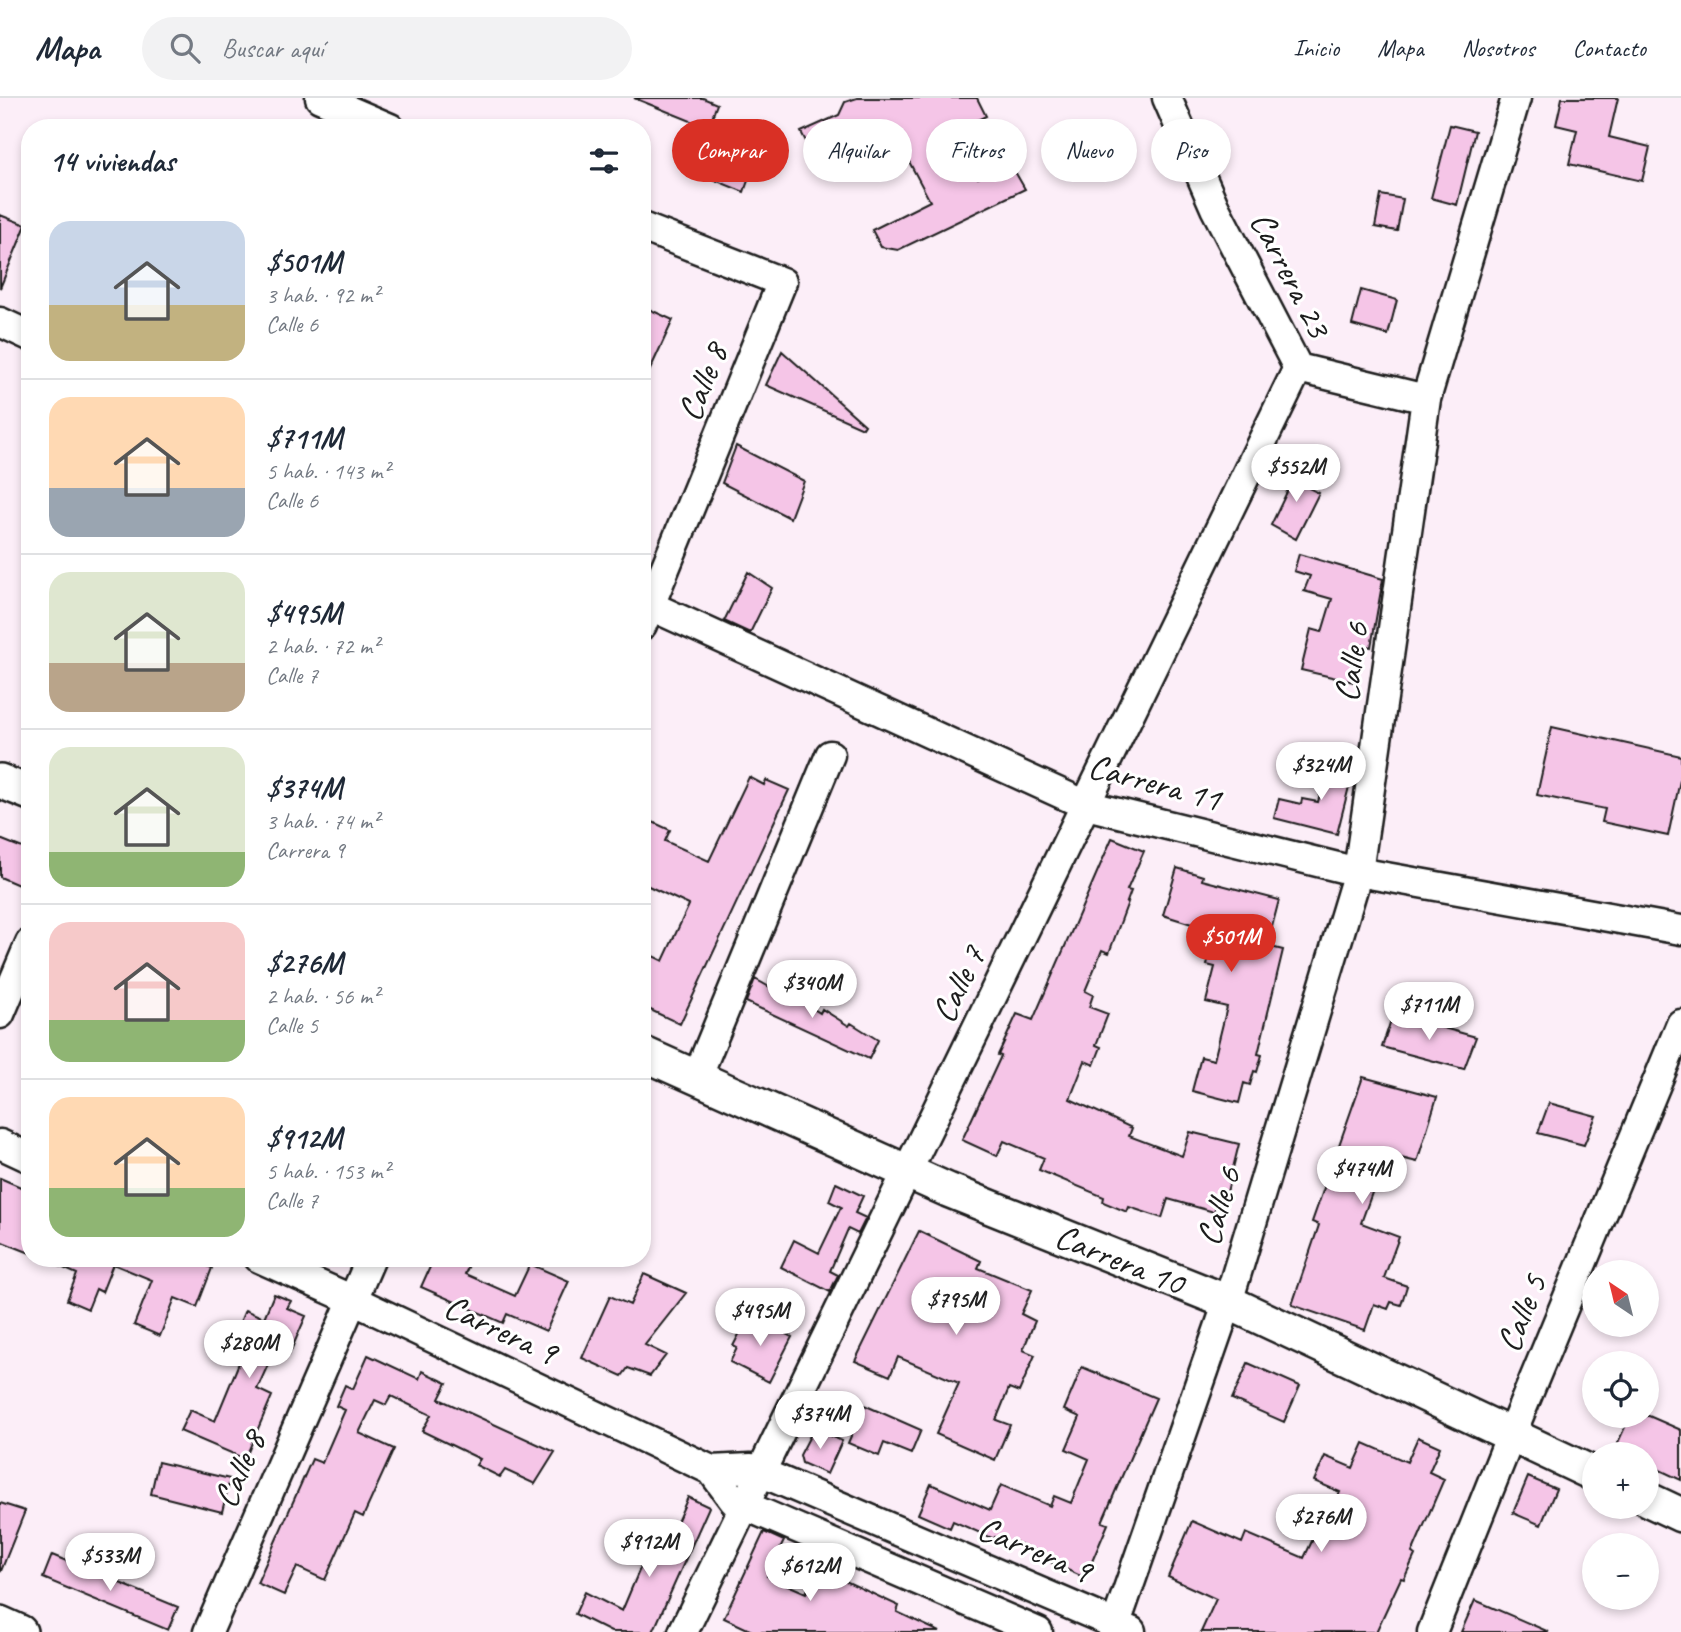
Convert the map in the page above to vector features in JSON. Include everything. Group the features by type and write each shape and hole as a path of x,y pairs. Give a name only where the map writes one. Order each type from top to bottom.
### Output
{"street":[{"path":"320,98 364,119"},
{"name":"Carrera 23","path":"1167,98 1215,208 1298,368"},
{"name":"Calle 6","path":"1121,1630 1228,1302 1358,872 1426,399 1516,98"},
{"name":"Calle 8","path":"651,231 782,282 651,597"},
{"path":"0,322 21,332"},
{"path":"1298,368 1426,399"},
{"name":"Calle 7","path":"683,1632 1298,368"},
{"name":"Carrera 11","path":"651,614 1086,805 1358,872 1681,930"},
{"path":"696,1077 830,755"},
{"path":"0,781 21,789"},
{"path":"0,1014 21,964"},
{"name":"Calle 5","path":"1432,1632 1681,1024"},
{"name":"Carrera 10","path":"651,1058 907,1172 1228,1302 1582,1468"},
{"path":"0,1144 21,1154"},
{"name":"Carrera 9","path":"279,1267 711,1470 734,1501 1038,1632"},
{"name":"Calle 8","path":"208,1632 367,1267"},
{"name":"Carrera 9","path":"711,1470 751,1468 1121,1630"},
{"path":"1659,1505 1681,1515"},
{"path":"0,1623 20,1632"}],"building":[{"path":"634,98 703,98 717,104 711,119 686,119"},
{"path":"857,98 977,98 986,116 980,119 926,119 926,182 1021,182 1025,189 898,250 881,247 872,230 930,201 912,167 912,119 830,119 839,115 845,102"},
{"path":"1562,98 1618,98 1609,137 1650,147 1642,181 1569,164 1577,130 1556,125"},
{"path":"1450,125 1475,131 1457,205 1431,198"},
{"path":"719,182 748,182 744,192"},
{"path":"1381,195 1403,199 1397,231 1375,227"},
{"path":"0,215 21,223 21,237 0,288"},
{"path":"1361,290 1397,300 1388,335 1352,325"},
{"path":"651,310 673,320 651,368"},
{"path":"782,351 865,425 863,428 766,385"},
{"path":"736,446 804,481 790,518 722,483"},
{"path":"1299,467 1315,475 1309,488 1319,493 1296,539 1271,525"},
{"path":"1299,554 1383,579 1371,647 1363,645 1354,682 1301,670 1311,629 1322,632 1332,599 1304,591 1310,576 1294,571"},
{"path":"748,572 772,588 750,633 724,621"},
{"path":"1552,727 1681,756 1681,776 1668,836 1602,822 1605,809 1537,795"},
{"path":"1329,761 1354,767 1337,834 1274,818 1279,799 1301,804 1302,799 1318,802"},
{"path":"749,777 764,785 766,780 789,790 680,1024 651,1010 651,960 653,956 663,961 689,905 651,887 651,821 670,830 665,841 709,861"},
{"path":"1112,838 1144,851 1127,890 1131,891 1128,902 1109,953 1102,950 1085,991 1093,995 1089,1007 1108,1014 1096,1045 1101,1047 1094,1065 1085,1061 1070,1099 1132,1128 1129,1136 1182,1156 1190,1132 1239,1144 1225,1200 1218,1198 1214,1212 1168,1199 1162,1218 1129,1207 1127,1212 1103,1202 1104,1197 1039,1170 1044,1158 1004,1141 997,1156 962,1140 1001,1056 998,1055 1017,1014 1033,1020"},
{"path":"0,839 21,847 21,886 0,877"},
{"path":"1177,868 1203,876 1202,880 1279,900 1267,946 1283,950 1258,1054 1262,1055 1250,1085 1244,1083 1239,1103 1192,1091 1201,1057 1214,1060 1227,1007 1206,1002 1215,967 1207,965 1212,948 1194,944 1198,926 1163,915"},
{"path":"755,979 791,999 792,995 820,1013 822,1009 849,1026 851,1023 878,1040 869,1059 746,1002"},
{"path":"1393,1014 1476,1037 1464,1069 1382,1047"},
{"path":"1363,1077 1437,1097 1417,1162 1401,1158 1392,1183 1377,1179 1361,1223 1399,1237 1384,1278 1407,1286 1401,1305 1391,1302 1388,1309 1374,1304 1365,1330 1292,1305 1319,1225 1312,1222"},
{"path":"1549,1103 1596,1116 1584,1145 1538,1133"},
{"path":"0,1178 21,1187 21,1249 0,1241"},
{"path":"836,1183 863,1196 855,1213 866,1218 858,1234 848,1229 830,1271 838,1275 830,1292 781,1267 794,1240 819,1253 841,1207 829,1201"},
{"path":"919,1231 981,1261 978,1268 1032,1290 1021,1314 1035,1321 1023,1350 1035,1355 1019,1392 1009,1388 996,1420 1010,1425 995,1460 936,1434 959,1383 898,1357 890,1376 855,1361"},
{"path":"61,1267 112,1267 102,1292 96,1289 88,1309 67,1300 77,1274"},
{"path":"120,1267 212,1268 197,1307 175,1298 160,1336 134,1325 152,1280"},
{"path":"430,1267 468,1267 465,1274 515,1296 529,1267 537,1267 569,1281 546,1331 507,1314 503,1323 421,1287"},
{"path":"644,1274 686,1293 645,1345 666,1355 650,1376 628,1368 622,1376 582,1358 610,1296 630,1305"},
{"path":"274,1294 291,1301 287,1308 306,1316 289,1355 275,1349 257,1389 272,1396 245,1459 180,1431 190,1410 215,1421 246,1346 232,1341 245,1310 264,1318"},
{"path":"749,1315 792,1337 769,1382 730,1362 737,1348 733,1346"},
{"path":"368,1355 419,1379 422,1371 447,1383 439,1399 555,1452 535,1484 505,1470 500,1477 476,1465 480,1459 422,1431 431,1415 391,1396 386,1405 375,1400 359,1433 394,1449 363,1517 355,1513 325,1580 297,1567 284,1595 257,1583 312,1459 322,1463 345,1410 336,1406 345,1385 353,1389"},
{"path":"1248,1363 1300,1386 1284,1422 1232,1399"},
{"path":"1082,1367 1156,1398 1102,1522 1108,1524 1085,1578 1050,1562 1052,1558 1013,1541 1012,1545 953,1521 950,1528 918,1514 931,1484 990,1510 1001,1485 1050,1506 1054,1496 1071,1503 1089,1459 1066,1449 1080,1417 1064,1410"},
{"path":"864,1405 921,1430 911,1454 884,1443 879,1456 848,1443"},
{"path":"1659,1420 1681,1430 1681,1480 1659,1470 1659,1442 1618,1442 1625,1428 1659,1428"},
{"path":"814,1428 842,1441 827,1474 802,1463 800,1455"},
{"path":"1418,1437 1440,1447 1429,1472 1444,1479 1412,1553 1415,1555 1376,1632 1201,1632 1216,1599 1168,1577 1192,1521 1242,1543 1246,1533 1304,1558 1313,1539 1318,1542 1340,1492 1314,1481 1325,1456 1353,1468 1364,1443 1407,1462"},
{"path":"158,1462 230,1479 222,1512 151,1494"},
{"path":"1528,1477 1556,1489 1541,1525 1513,1513"},
{"path":"688,1497 709,1507 653,1632 611,1632 575,1614 585,1592 622,1611 644,1559 635,1555 643,1536 666,1547"},
{"path":"0,1503 25,1511 1,1571 0,1570"},
{"path":"764,1532 784,1541 767,1576 806,1593 818,1568 899,1606 897,1612 940,1632 754,1632 724,1618"},
{"path":"52,1555 178,1607 168,1630 43,1578"},
{"path":"1475,1600 1549,1632 1461,1632"}]}
